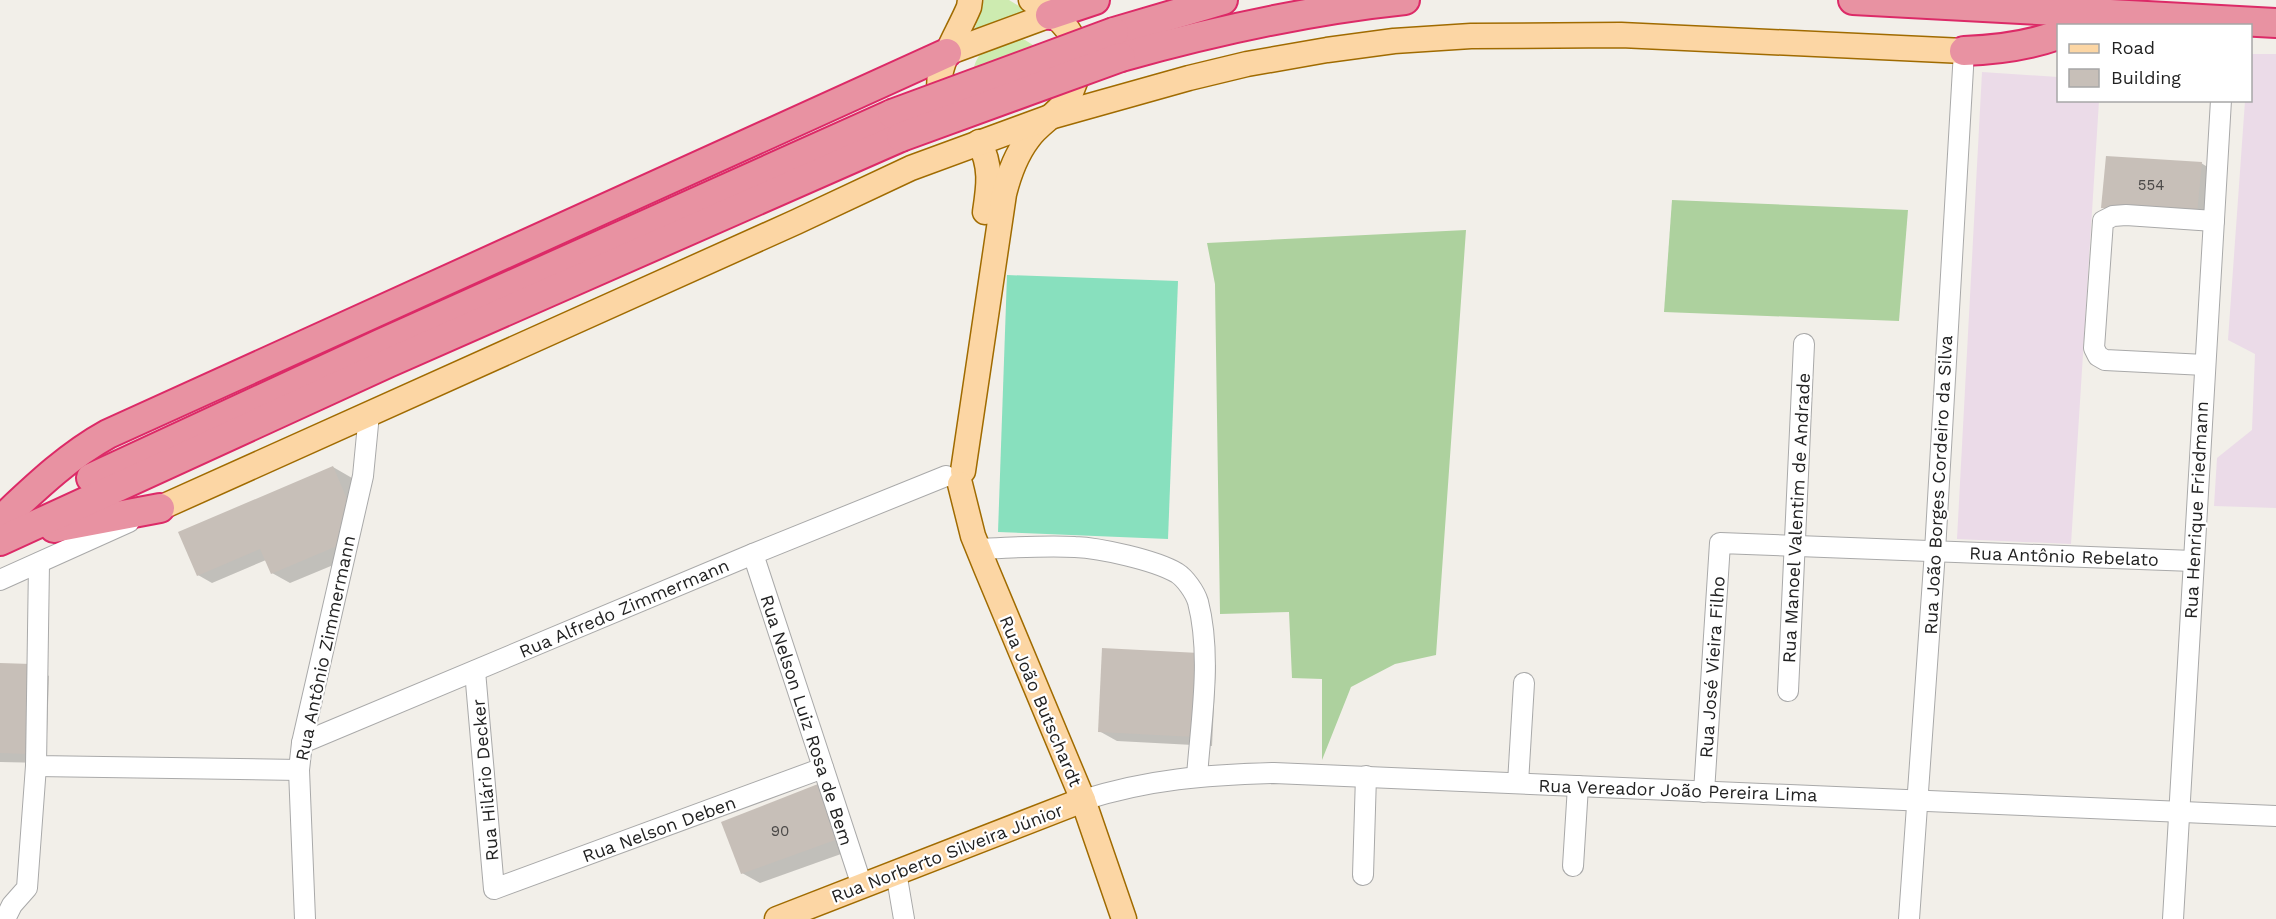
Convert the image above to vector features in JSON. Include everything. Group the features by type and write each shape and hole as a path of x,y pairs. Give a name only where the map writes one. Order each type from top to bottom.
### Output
{"highway":[{"path":"3,529 380,344 896,126 1117,44 1223,0"},
{"path":"1117,44 1184,39 1260,22 1356,5 1405,0"},
{"path":"1852,0 2113,13 2226,23 2276,23"},
{"path":"1043,5 1087,2"},
{"path":"2088,24 2113,13"},
{"path":"1964,51 2000,50 2032,44 2057,35"},
{"path":"3,529 38,485 85,446 108,434 937,57"},
{"path":"3,529 160,508"}],"main road":[{"path":"937,57 1043,5 1071,34 1077,53 1078,67 1073,87 1066,100 1050,117"},
{"path":"967,9 937,57 938,89 946,118 965,137 979,142"},
{"path":"160,508 940,156 1050,117 1128,93 1247,64 1394,40 1471,36 1621,35 1964,51"},
{"name":"Rua João Butschardt","path":"954,476 1008,178 1018,154 1029,137 1050,117"},
{"name":"Rua João Butschardt","path":"979,142 986,154 989,170 988,195 954,476 978,549 1083,800 1124,919"},
{"path":"940,156 959,158 989,170"},
{"name":"Rua Norberto Silveira Júnior","path":"777,919 1083,800"}],"street":[{"name":"Rua João Borges Cordeiro da Silva","path":"1909,919 1935,551 1964,51"},
{"name":"Rua Henrique Friedmann","path":"2173,919 2221,102"},
{"path":"2205,365 2105,360 2098,356 2094,348 2103,221 2113,216 2126,215 2214,221"},
{"name":"Rua Manoel Valentim de Andrade","path":"1788,691 1804,344"},
{"name":"Rua Antônio Zimmermann","path":"304,919 300,770 302,744 363,476 369,414"},
{"name":"Rua Alfredo Zimmermann","path":"302,744 753,554 954,476"},
{"path":"0,580 160,508"},
{"name":"Rua Antônio Rebelato","path":"1720,543 2193,561"},
{"name":"Rua José Vieira Filho","path":"1704,792 1720,543"},
{"path":"978,549 1076,547 1119,554 1156,564 1177,573 1185,581 1197,600 1205,652 1197,776"},
{"name":"Rua Nelson Luiz Rosa de Bem","path":"753,554 862,886"},
{"path":"5,919 12,905 27,888 36,766 39,563"},
{"name":"Rua Hilário Decker","path":"475,671 494,889"},
{"path":"1518,783 1524,683"},
{"path":"36,766 300,770"},
{"name":"Rua Nelson Deben","path":"494,889 823,768"},
{"name":"Rua Vereador João Pereira Lima","path":"1083,800 1123,787 1197,776 1274,773 2276,816"},
{"path":"1363,875 1366,776"},
{"path":"1573,866 1578,786"},
{"path":"896,872 904,919"}],"shaded area":[{"path":"2252,54 2276,54 2276,508 2214,506 2217,458 2252,430 2255,354 2228,340 2245,102 2252,102"},
{"path":"1982,72 2057,77 2057,102 2099,102 2071,544 1957,539"}],"green space":[{"path":"984,0 1009,0 1027,11 974,31"},
{"path":"1013,37 1025,40 1036,47 1037,103 1020,111 1002,112 972,76 977,59 985,50"},
{"path":"1672,200 1908,210 1899,321 1664,312"},
{"path":"1466,230 1436,655 1395,664 1351,687 1322,760 1322,679 1292,678 1289,612 1220,614 1215,284 1207,243"},
{"path":"1007,275 1178,281 1168,539 998,532"}],"building":[{"path":"2106,156 2202,162 2197,214 2101,208"},
{"path":"333,466 347,499 337,546 271,574 260,549 197,576 178,532"},
{"path":"1102,648 1199,653 1195,737 1098,732"},
{"path":"0,663 31,664 28,754 0,753"},
{"path":"818,784 838,839 741,874 721,822"}]}
